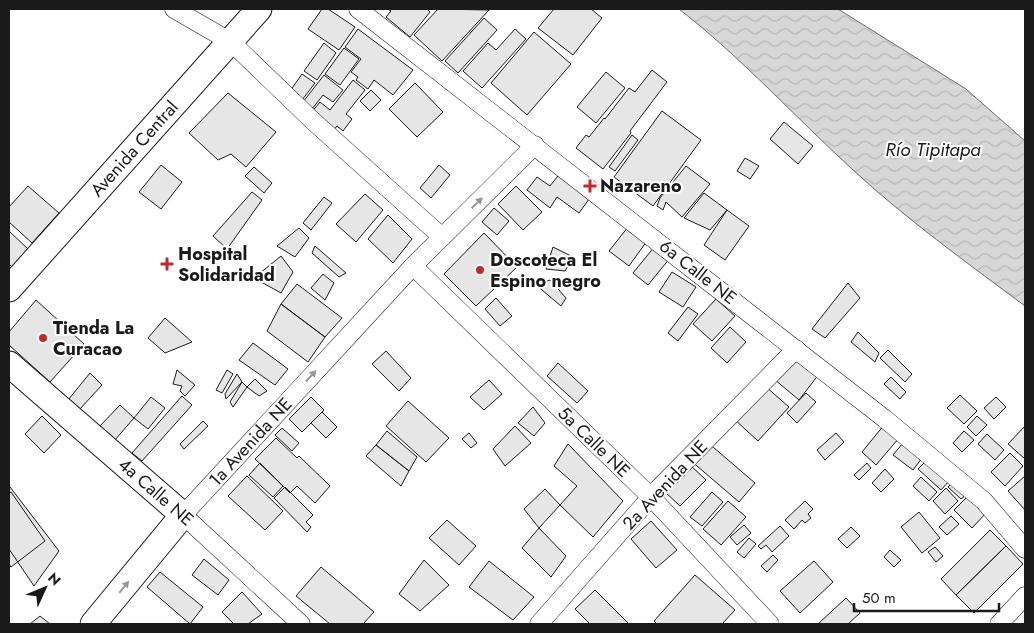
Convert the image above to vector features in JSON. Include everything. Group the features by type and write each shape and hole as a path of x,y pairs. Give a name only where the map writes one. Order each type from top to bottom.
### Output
{"street":[{"path":"174,9 231,42 313,121 442,237"},
{"name":"Avenida Central","path":"9,289 259,9"},
{"name":"6a Calle NE","path":"358,9 885,418 984,501 1025,549"},
{"name":"1a Avenida NE","path":"93,624 183,515 413,266 535,145"},
{"name":"5a Calle NE","path":"413,266 651,498 770,624"},
{"name":"2a Avenida NE","path":"539,624 651,498 796,349"},
{"name":"4a Calle NE","path":"9,364 183,515 301,624"},
{"path":"999,624 1025,596"}],"water":[{"name":"Río Tipitapa","path":"679,9 838,9 966,89 1025,141 1025,306 937,240 873,187 830,149 746,67"}],"building":[{"path":"322,9 328,9 355,27 339,50 308,29"},
{"path":"388,9 427,9 430,12 410,37 386,17 391,11"},
{"path":"438,9 489,10 442,61 414,35"},
{"path":"554,9 591,9 602,18 573,55 538,28"},
{"path":"484,18 497,30 458,73 445,61"},
{"path":"358,29 413,70 393,95 374,80 368,89 356,80 358,77 351,72 361,59 345,47"},
{"path":"515,29 526,39 482,88 463,71 488,43 496,50"},
{"path":"534,32 571,64 527,115 491,83"},
{"path":"324,43 336,53 317,80 304,71"},
{"path":"344,48 359,59 340,85 325,74"},
{"path":"652,70 667,82 603,169 576,148 586,135 589,137 605,119 629,88 635,92"},
{"path":"606,72 625,88 596,123 577,107"},
{"path":"302,74 315,83 302,100 290,91"},
{"path":"324,75 343,90 333,102 323,95 312,109 303,102"},
{"path":"353,80 365,90 346,114 352,119 343,131 337,126 332,132 310,114 320,102 330,110"},
{"path":"415,83 443,112 417,137 389,109"},
{"path":"371,90 381,100 370,111 360,101"},
{"path":"228,93 276,132 246,167 231,154 218,160 189,133"},
{"path":"662,111 701,140 653,206 614,177"},
{"path":"784,122 813,146 798,164 770,139"},
{"path":"632,135 638,140 615,171 609,167"},
{"path":"745,158 759,166 750,179 737,171"},
{"path":"161,165 182,182 161,209 139,192"},
{"path":"439,165 450,175 431,198 420,188"},
{"path":"686,166 710,184 682,217 666,202 663,210 657,206 660,198"},
{"path":"254,167 272,183 264,193 245,176"},
{"path":"561,172 592,195 579,213 557,197 550,208 527,190 537,177 550,186"},
{"path":"28,186 59,213 32,243 9,222 9,207"},
{"path":"516,186 542,212 523,230 498,204"},
{"path":"252,192 262,200 227,249 213,236"},
{"path":"704,193 727,210 710,230 684,218"},
{"path":"365,194 383,210 356,242 336,224"},
{"path":"324,197 332,203 311,230 303,223"},
{"path":"494,208 509,221 497,235 482,222"},
{"path":"727,210 749,226 725,260 704,245"},
{"path":"388,215 412,239 393,263 368,239"},
{"path":"628,227 647,241 629,266 609,251"},
{"path":"299,228 309,238 295,257 277,246"},
{"path":"9,231 28,249 12,267 9,264"},
{"name":"Doscoteca El Espino negro","path":"484,233 517,267 476,306 444,274"},
{"path":"315,246 346,273 339,277 312,253"},
{"path":"655,246 670,258 648,285 633,273"},
{"path":"553,247 573,257 565,271 546,269"},
{"path":"281,256 293,272 281,293 254,278"},
{"path":"672,272 696,287 683,307 659,292"},
{"path":"323,274 334,283 325,300 311,288"},
{"path":"550,280 566,298 561,306 536,285"},
{"path":"848,283 860,298 825,338 812,329"},
{"path":"297,284 342,318 325,337 281,304"},
{"path":"496,298 512,316 500,326 485,309"},
{"path":"716,299 735,316 712,341 693,324"},
{"name":"Tienda La Curacao","path":"36,300 84,344 50,382 9,345 9,332"},
{"path":"281,304 325,337 308,362 267,331"},
{"path":"688,307 698,314 678,341 668,333"},
{"path":"165,318 192,342 165,353 148,338"},
{"path":"730,327 746,342 727,363 711,348"},
{"path":"858,332 879,353 875,362 851,342"},
{"path":"253,343 288,369 275,385 239,360"},
{"path":"888,350 912,374 905,382 880,358"},
{"path":"386,351 411,378 399,391 372,364"},
{"path":"794,354 819,374 799,400 774,379"},
{"path":"558,363 588,391 577,403 547,376"},
{"path":"177,370 195,385 185,396 180,391 182,386 173,384"},
{"path":"227,370 233,374 222,393 216,390"},
{"path":"90,373 102,385 80,409 68,400"},
{"path":"237,374 242,382 226,399 225,394"},
{"path":"891,377 906,392 900,399 884,384"},
{"path":"255,379 267,391 259,396 247,387"},
{"path":"489,380 502,394 484,410 470,397"},
{"path":"242,382 247,387 233,407 230,402"},
{"path":"765,386 789,407 758,441 733,418"},
{"path":"806,393 816,402 797,423 787,413"},
{"path":"960,395 977,411 964,424 947,408"},
{"path":"182,396 192,405 142,461 132,453"},
{"path":"151,397 165,408 148,429 134,418"},
{"path":"311,397 324,410 302,432 289,419"},
{"path":"996,397 1006,407 994,419 984,408"},
{"path":"408,401 449,438 426,462 386,426"},
{"path":"120,405 134,418 114,441 99,427"},
{"path":"533,407 545,423 534,436 518,423"},
{"path":"322,412 337,427 326,438 311,423"},
{"path":"42,416 61,435 44,453 25,434"},
{"path":"977,416 987,425 976,436 967,427"},
{"path":"203,421 208,426 184,449 180,444"},
{"path":"884,425 899,438 876,465 862,452"},
{"path":"515,426 531,443 505,466 493,449"},
{"path":"1025,426 1025,457 1024,458 1008,444"},
{"path":"282,428 299,443 292,451 275,435"},
{"path":"387,431 417,457 409,471 376,445"},
{"path":"964,431 974,440 962,452 953,443"},
{"path":"469,433 477,443 471,448 462,439"},
{"path":"836,433 844,442 825,460 817,450"},
{"path":"987,434 1004,450 995,460 978,444"},
{"path":"276,438 297,458 299,456 330,486 315,503 297,486 290,493 255,459"},
{"path":"706,441 755,483 739,502 690,460"},
{"path":"903,443 922,458 913,470 893,455"},
{"path":"568,444 623,501 593,537 560,505 577,486 554,466"},
{"path":"376,445 409,471 401,486 366,456"},
{"path":"1010,453 1023,466 1005,486 991,472"},
{"path":"929,458 951,479 941,490 918,469"},
{"path":"260,463 283,486 273,497 249,475"},
{"path":"867,463 871,468 859,480 854,475"},
{"path":"689,464 706,480 680,506 664,491"},
{"path":"885,469 894,479 881,492 872,483"},
{"path":"247,476 283,511 265,530 228,496"},
{"path":"1025,476 1025,510 1008,491"},
{"path":"921,477 937,492 929,501 913,486"},
{"path":"955,480 968,493 961,499 948,487"},
{"path":"10,487 59,551 34,586 9,549"},
{"path":"285,487 313,515 306,522 311,527 307,532 274,498"},
{"path":"946,488 958,501 945,514 933,501"},
{"path":"545,489 560,505 539,528 524,509"},
{"path":"11,492 45,541 11,567 9,564 9,493"},
{"path":"712,492 723,502 702,526 690,517"},
{"path":"969,495 987,512 972,528 954,510"},
{"path":"728,501 746,517 721,545 703,529"},
{"path":"805,501 813,509 808,514 811,518 805,523 802,520 794,529 785,520"},
{"path":"919,512 940,538 922,553 901,527"},
{"path":"951,516 959,524 947,535 939,527"},
{"path":"447,520 476,546 459,565 429,538"},
{"path":"651,521 677,550 656,568 631,539"},
{"path":"744,525 751,533 737,545 730,537"},
{"path":"780,526 789,536 772,552 766,545 761,549 758,546"},
{"path":"851,527 860,536 847,548 838,539"},
{"path":"539,528 566,556 551,577 522,548"},
{"path":"990,530 1006,546 956,595 941,579"},
{"path":"749,538 756,544 744,558 737,552"},
{"path":"1006,546 1023,564 974,613 956,595"},
{"path":"935,547 943,556 936,562 928,552"},
{"path":"890,550 901,560 894,567 884,557"},
{"path":"773,555 778,560 767,572 761,566"},
{"path":"204,559 229,580 218,595 192,575"},
{"path":"424,560 449,585 420,611 399,594"},
{"path":"489,561 534,597 513,620 469,587"},
{"path":"814,561 833,582 800,613 780,591"},
{"path":"321,567 374,612 363,624 330,624 296,596"},
{"path":"160,572 203,607 190,624 147,587"},
{"path":"695,575 735,610 722,624 657,624 654,621"},
{"path":"595,590 629,624 590,624 575,609"},
{"path":"242,592 262,614 248,624 234,624 222,612"},
{"path":"846,598 860,613 848,624 818,624"},
{"path":"40,616 50,624 30,624"}],"place":[{"name":"Nazareno","path":"590,186"},
{"name":"Hospital Solidaridad","path":"167,264"},
{"name":"Doscoteca El Espino negro","path":"480,270"},
{"name":"Tienda La Curacao","path":"43,338"}]}
